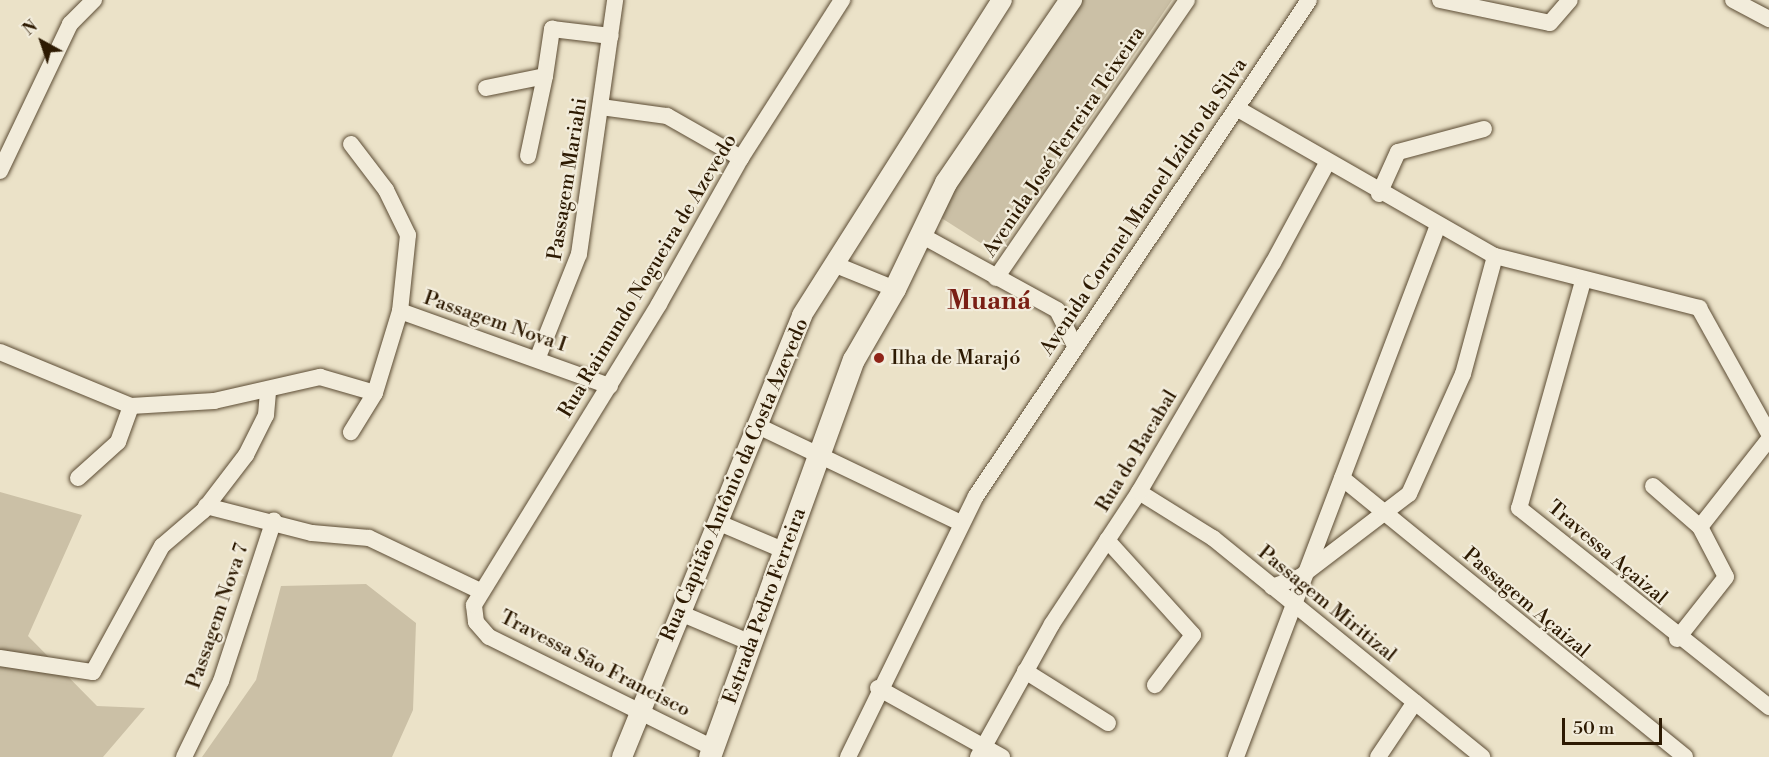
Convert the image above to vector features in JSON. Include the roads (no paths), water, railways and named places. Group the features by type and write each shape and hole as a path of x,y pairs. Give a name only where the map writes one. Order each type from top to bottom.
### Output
{"main road":[{"name":"Estrada Pedro Ferreira","path":"712,753 783,550 822,455 839,391 896,289 919,234 946,183 1071,0"}],"street":[{"path":"0,171 70,24 93,0"},
{"name":"Passagem Mariahi","path":"538,357 574,275 615,0"},
{"name":"Rua Raimundo Nogueira de Azevedo","path":"476,597 610,386 741,158 842,0"},
{"name":"Rua Capitão Antônio da Costa Azevedo","path":"622,757 638,710 802,315 836,265 1002,0"},
{"name":"Avenida José Ferreira Teixeira","path":"996,278 1187,0"},
{"name":"Avenida Coronel Manoel Izidro da Silva","path":"848,757 878,688 961,523 1075,346 1238,109 1309,0"},
{"path":"1440,0 1550,23 1570,0"},
{"path":"1733,0 1769,19"},
{"path":"528,156 552,29 611,36"},
{"path":"486,88 544,76"},
{"path":"601,106 667,116 741,158"},
{"path":"1238,109 1437,228 1495,256 1583,281 1699,308 1769,434"},
{"path":"1379,194 1398,152 1484,129"},
{"path":"351,144 386,190 408,235 400,311 375,393 351,432"},
{"name":"Rua do Bacabal","path":"980,751 1025,671 1139,492 1327,163"},
{"path":"1236,757 1437,228"},
{"path":"919,234 1057,310 1075,346"},
{"path":"1272,587 1307,572 1409,494 1463,374 1495,256"},
{"path":"836,265 896,289"},
{"name":"Travessa Açaizal","path":"1583,281 1519,508 1677,639 1769,707"},
{"name":"Passagem Nova I","path":"400,311 538,357 610,386"},
{"path":"0,351 131,406 214,401 320,377 375,393"},
{"path":"0,658 93,672 162,546 206,506 246,455 267,415 268,390"},
{"path":"78,478 118,442 131,406"},
{"path":"756,425 961,523"},
{"path":"1700,527 1769,439"},
{"name":"Passagem Açaizal","path":"1342,478 1685,757"},
{"path":"1653,486 1700,527 1726,577 1677,639"},
{"name":"Passagem Miritizal","path":"1139,492 1213,538 1482,757"},
{"path":"206,506 274,520 312,533 369,538 476,597"},
{"name":"Passagem Nova 7","path":"184,757 221,681 274,520"},
{"path":"717,522 783,550"},
{"path":"1107,540 1193,635 1155,685"},
{"name":"Travessa São Francisco","path":"476,597 476,622 489,636 638,710 712,753"},
{"path":"680,613 751,643"},
{"path":"1025,671 1108,723"},
{"path":"878,688 980,751 1002,757"},
{"path":"1378,757 1415,702"}],"place":[{"name":"Ilha de Marajó","path":"879,358"}],"district":[{"name":"Muaná","path":"989,302"}]}
